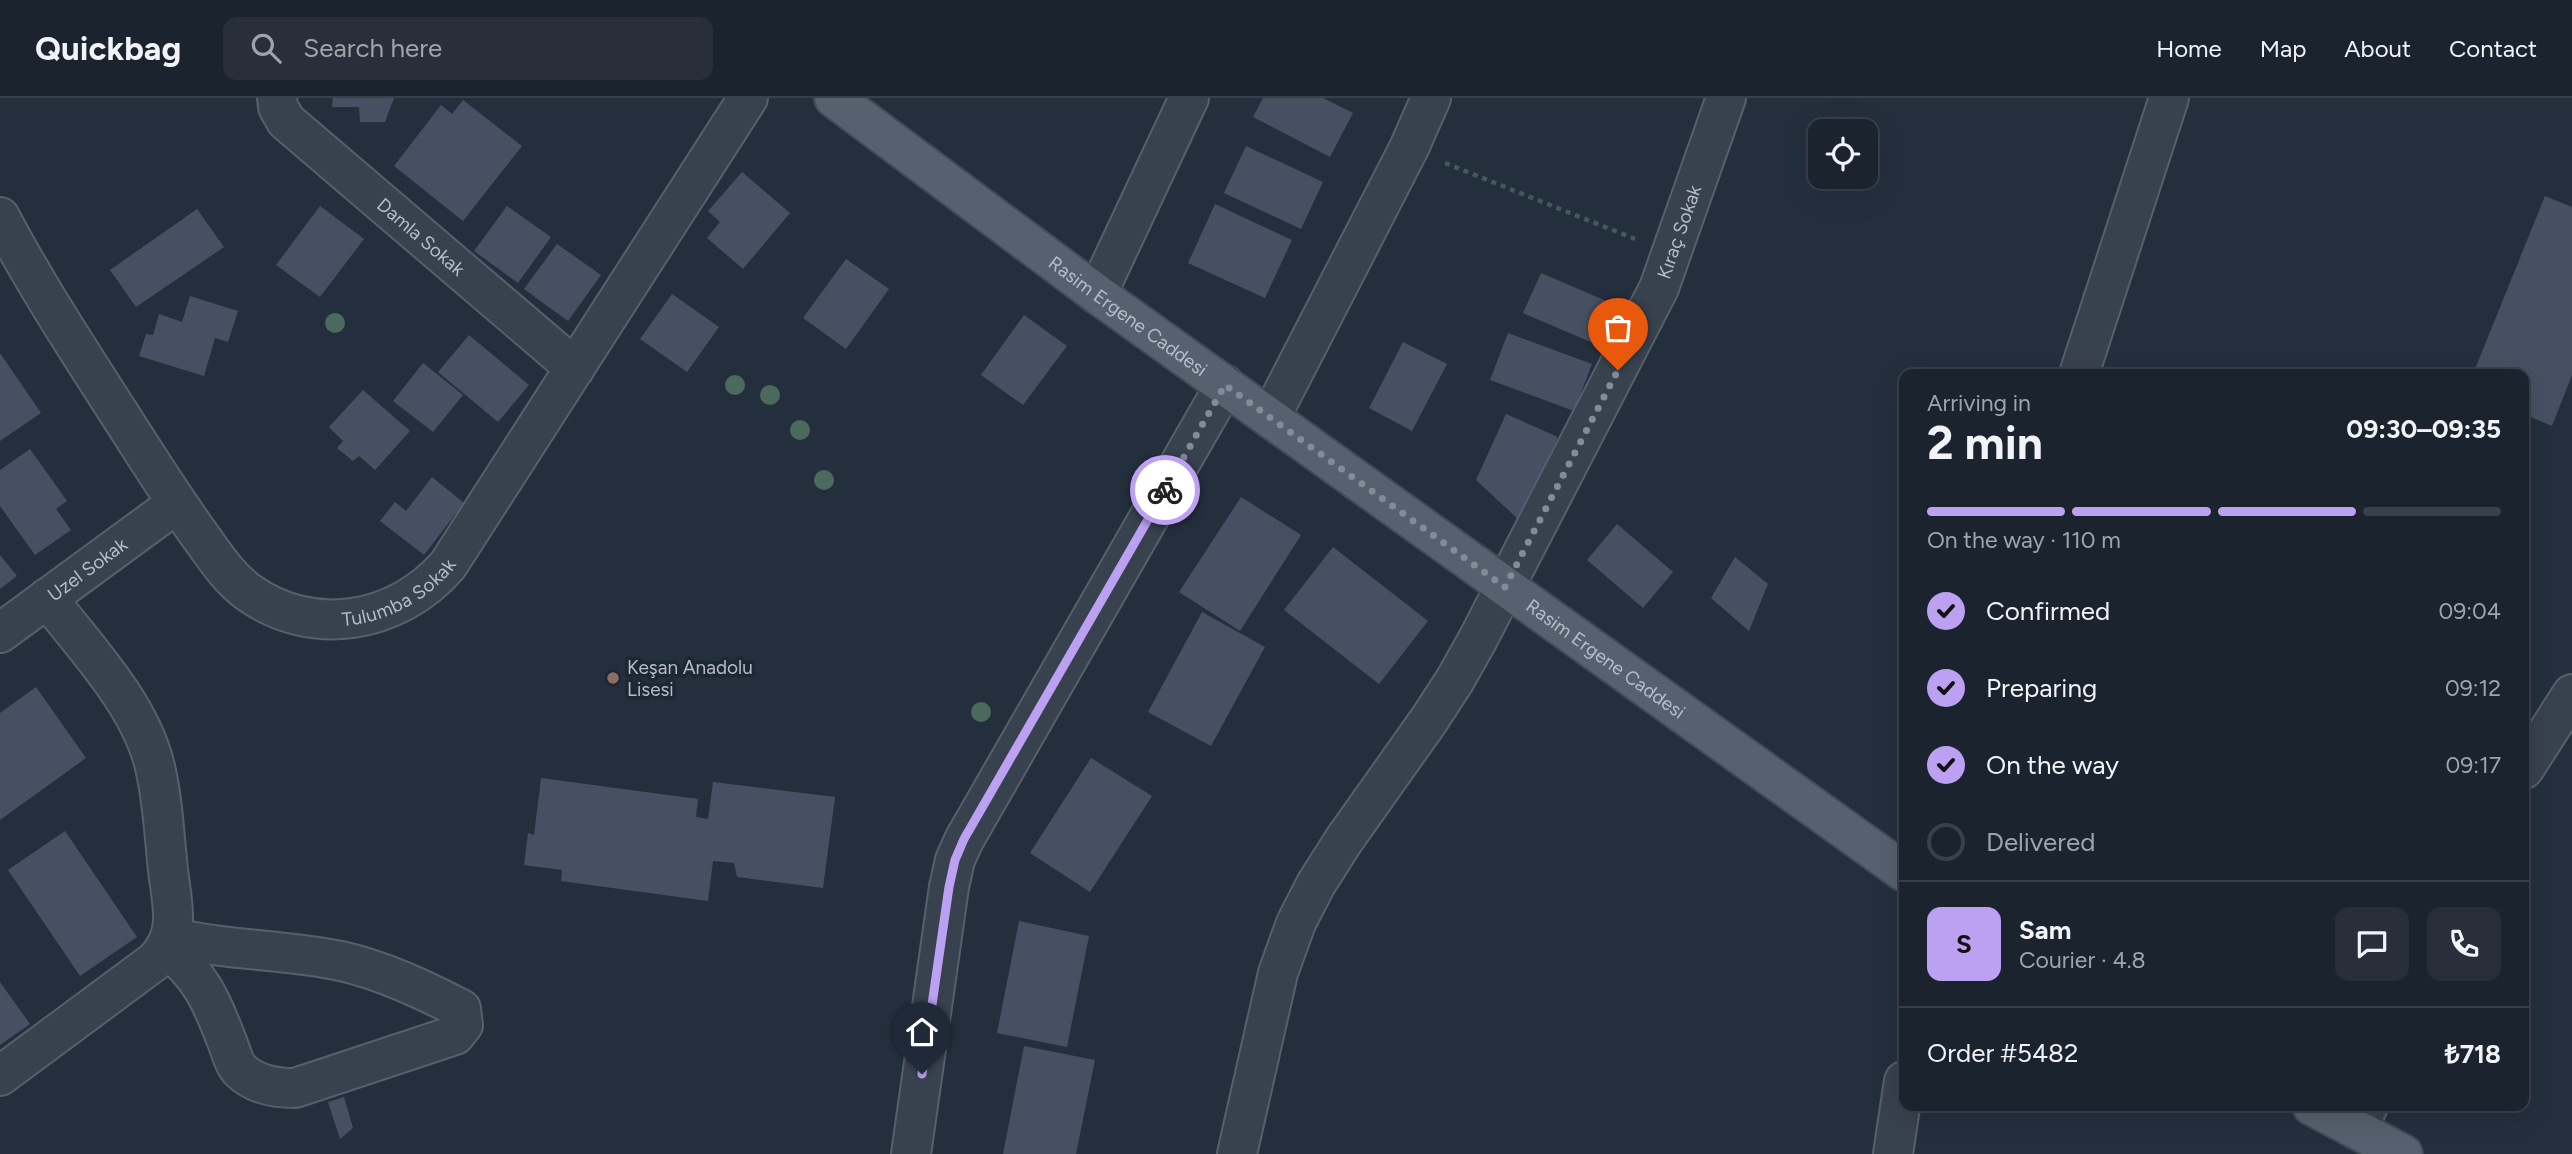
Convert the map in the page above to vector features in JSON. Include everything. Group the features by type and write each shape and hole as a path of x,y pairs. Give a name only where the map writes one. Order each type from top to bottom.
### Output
{"main road":[{"name":"Rasim Ergene Caddesi","path":"834,98 1097,295 1899,868"},
{"path":"2333,1111 2363,1118 2403,1154"}],"street":[{"name":"Damla Sokak","path":"277,98 285,121 575,368"},
{"name":"Tulumba Sokak","path":"0,217 12,270 176,504 233,580 258,599 286,611 317,618 349,618 382,612 411,598 437,578 448,565 748,98"},
{"path":"1097,295 1189,98"},
{"path":"1270,418 1409,148 1431,98"},
{"name":"Kıraç Sokak","path":"1237,1154 1278,972 1296,923 1344,839 1455,680 1505,587 1643,322 1672,255 1726,98"},
{"path":"2080,369 2169,98"},
{"path":"911,1154 955,860 964,839 1225,385"},
{"name":"Uzel Sokak","path":"0,633 176,504"},
{"path":"0,1076 155,961 169,943 173,913 160,789 145,736 125,700 47,598"},
{"path":"2529,761 2572,694"},
{"path":"169,943 304,955 376,971 461,1009 463,1025 455,1035 295,1088 277,1088 261,1083 238,1068 212,1002 202,984 169,943"},
{"path":"1893,1154 1899,1111"}],"path":[{"path":"1409,148 1558,206 1672,255"}],"building":[{"path":"333,98 394,98 385,122 360,122 359,107 332,107"},
{"path":"1263,98 1323,98 1353,113 1330,157 1253,117"},
{"path":"463,100 522,146 463,221 394,166 441,105 452,114"},
{"path":"1246,146 1323,182 1301,229 1224,193"},
{"path":"742,172 790,213 743,269 707,238 720,222 708,211"},
{"path":"2545,196 2572,207 2572,375 2552,426 2529,416 2529,369 2475,369"},
{"path":"1215,204 1292,240 1265,298 1188,263"},
{"path":"320,206 364,239 320,297 276,265"},
{"path":"507,206 551,237 518,283 474,251"},
{"path":"197,209 224,247 136,307 110,270"},
{"path":"557,244 601,275 568,321 524,289"},
{"path":"846,259 889,289 846,349 803,318"},
{"path":"1541,273 1618,306 1600,346 1523,313"},
{"path":"672,294 719,327 687,372 640,339"},
{"path":"190,296 238,311 228,342 215,338 204,376 139,356 146,334 153,335 159,314 182,322"},
{"path":"1024,315 1067,346 1023,405 981,375"},
{"path":"1508,333 1592,364 1574,411 1490,380"},
{"path":"469,335 529,385 498,422 438,372"},
{"path":"1403,342 1447,364 1412,431 1369,408"},
{"path":"0,353 41,413 0,441"},
{"path":"423,363 463,395 433,432 393,401"},
{"path":"363,390 410,431 375,470 359,456 353,461 337,448 343,441 329,427"},
{"path":"1506,414 1558,437 1520,521 1476,480"},
{"path":"30,449 67,501 56,509 71,530 35,555 0,506 0,470"},
{"path":"432,477 464,503 424,555 380,521 395,502 406,511"},
{"path":"1241,497 1301,535 1240,631 1179,592"},
{"path":"1617,524 1673,572 1643,608 1587,560"},
{"path":"1333,547 1428,621 1379,684 1284,610"},
{"path":"0,555 17,576 0,589"},
{"path":"1735,557 1768,584 1749,631 1711,598"},
{"path":"1202,612 1265,647 1211,746 1148,712"},
{"path":"36,687 86,758 0,820 0,713"},
{"path":"1091,758 1152,796 1090,892 1030,853"},
{"path":"541,778 698,799 696,817 708,819 713,782 835,797 823,888 737,877 734,863 713,861 708,901 561,881 562,870 524,865 528,833 534,835"},
{"path":"65,831 137,937 80,976 8,870"},
{"path":"1019,921 1089,936 1067,1047 997,1033"},
{"path":"0,982 30,1024 0,1045"},
{"path":"1024,1046 1095,1060 1076,1154 1003,1154"},
{"path":"344,1097 353,1128 340,1139 328,1102"}],"way so far":[{"path":"1165,490 1225,385 1505,587 1618,370"}],"place":[{"name":"Keşan Anadolu Lisesi","path":"613,678"}],"route":[{"path":"922,1074 955,860 964,839 1165,490"}]}
